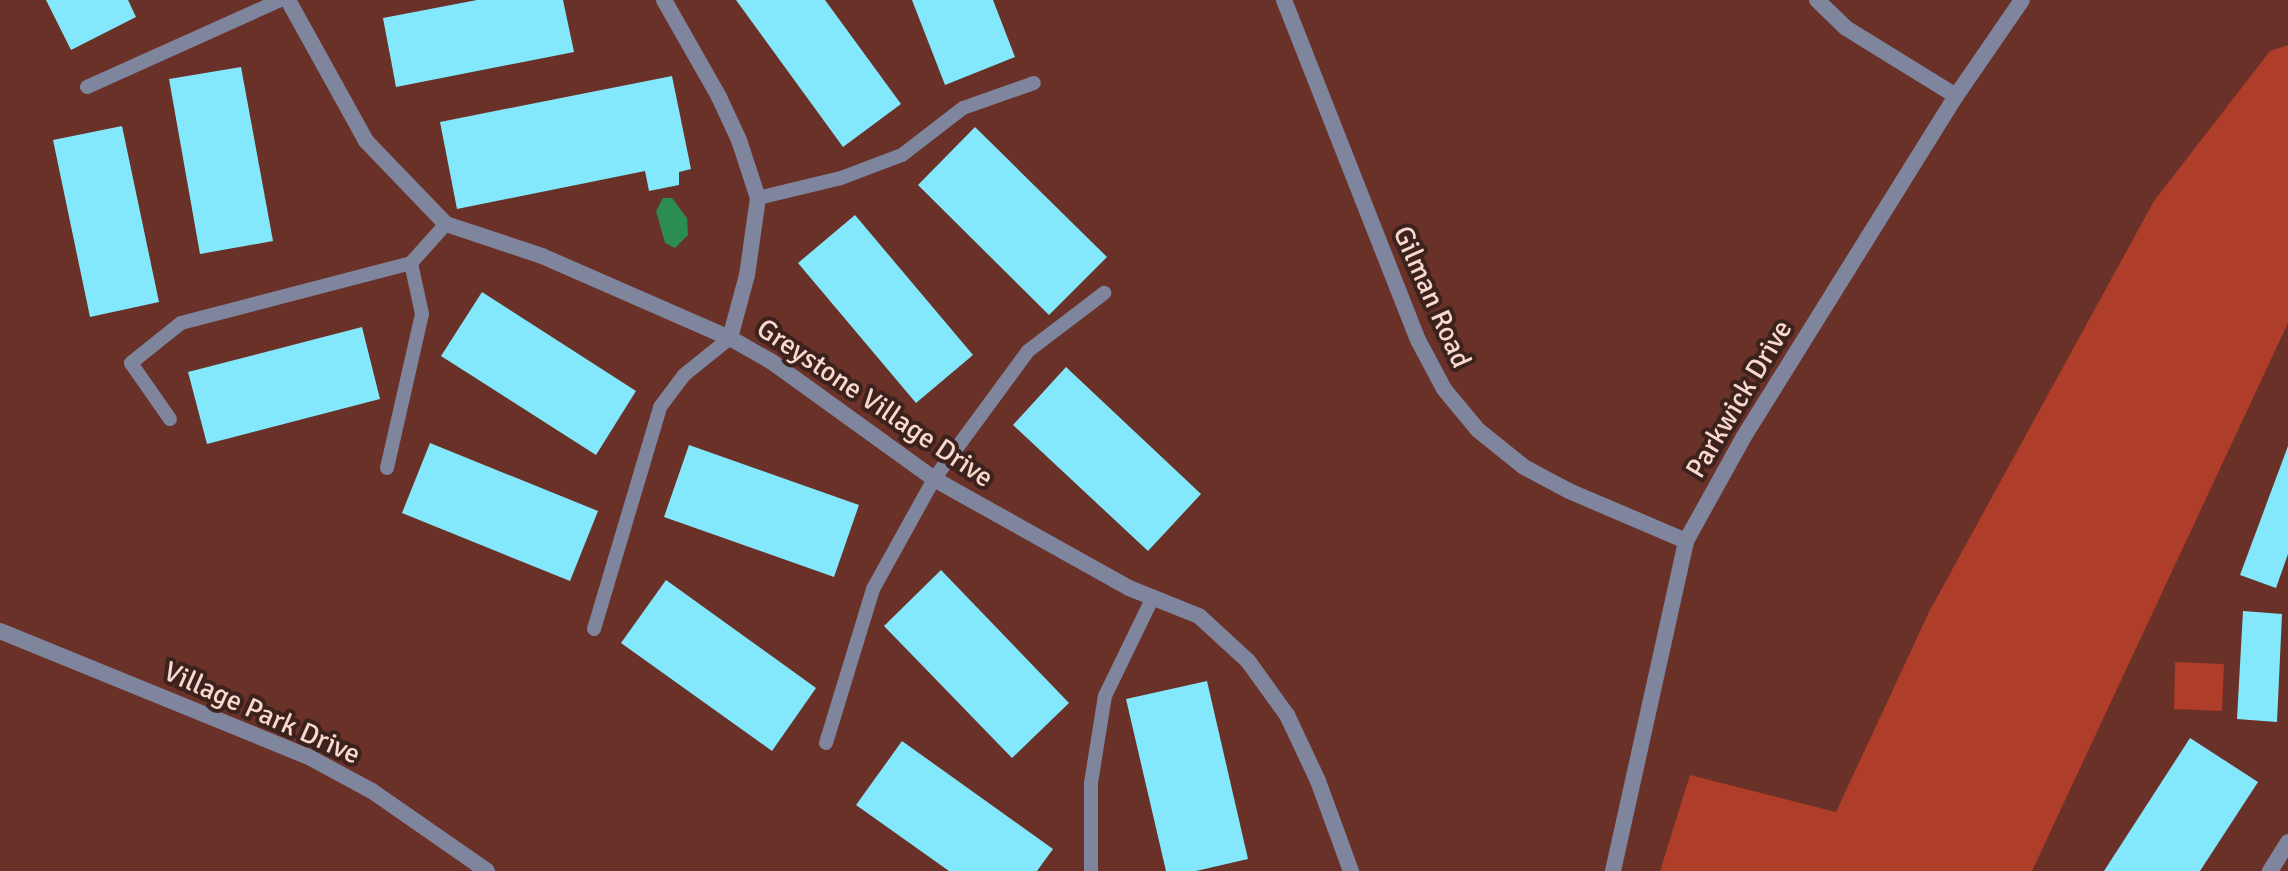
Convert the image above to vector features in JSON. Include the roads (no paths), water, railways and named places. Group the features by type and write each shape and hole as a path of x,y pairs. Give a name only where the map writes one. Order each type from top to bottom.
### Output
{"street":[{"name":"Greystone Village Drive","path":"288,0 366,141 446,224 542,256 730,338 772,362 934,479 1129,588 1199,616 1248,661 1287,715 1318,781 1351,871"},
{"path":"664,0 719,97 739,140 758,198 747,275 730,338"},
{"name":"Gilman Road","path":"1284,0 1418,340 1444,389 1478,430 1524,467 1569,491 1686,541"},
{"path":"1817,0 1846,28 1956,96"},
{"name":"Parkwick Drive","path":"1613,871 1686,541 1743,438 1956,96 2022,0"},
{"name":"Village Park Drive","path":"0,631 307,756 372,791 487,871"},
{"path":"2270,871 2288,842"}],"lane":[{"path":"87,87 281,0"},
{"path":"758,198 841,178 902,155 963,108 1034,83"},
{"path":"170,419 131,363 181,323 411,263 446,224"},
{"path":"387,468 422,314 411,263"},
{"path":"826,743 873,589 934,479 1028,351 1104,293"},
{"path":"594,629 660,407 684,375 730,338"},
{"path":"1091,871 1091,783 1105,696 1153,597"}]}
